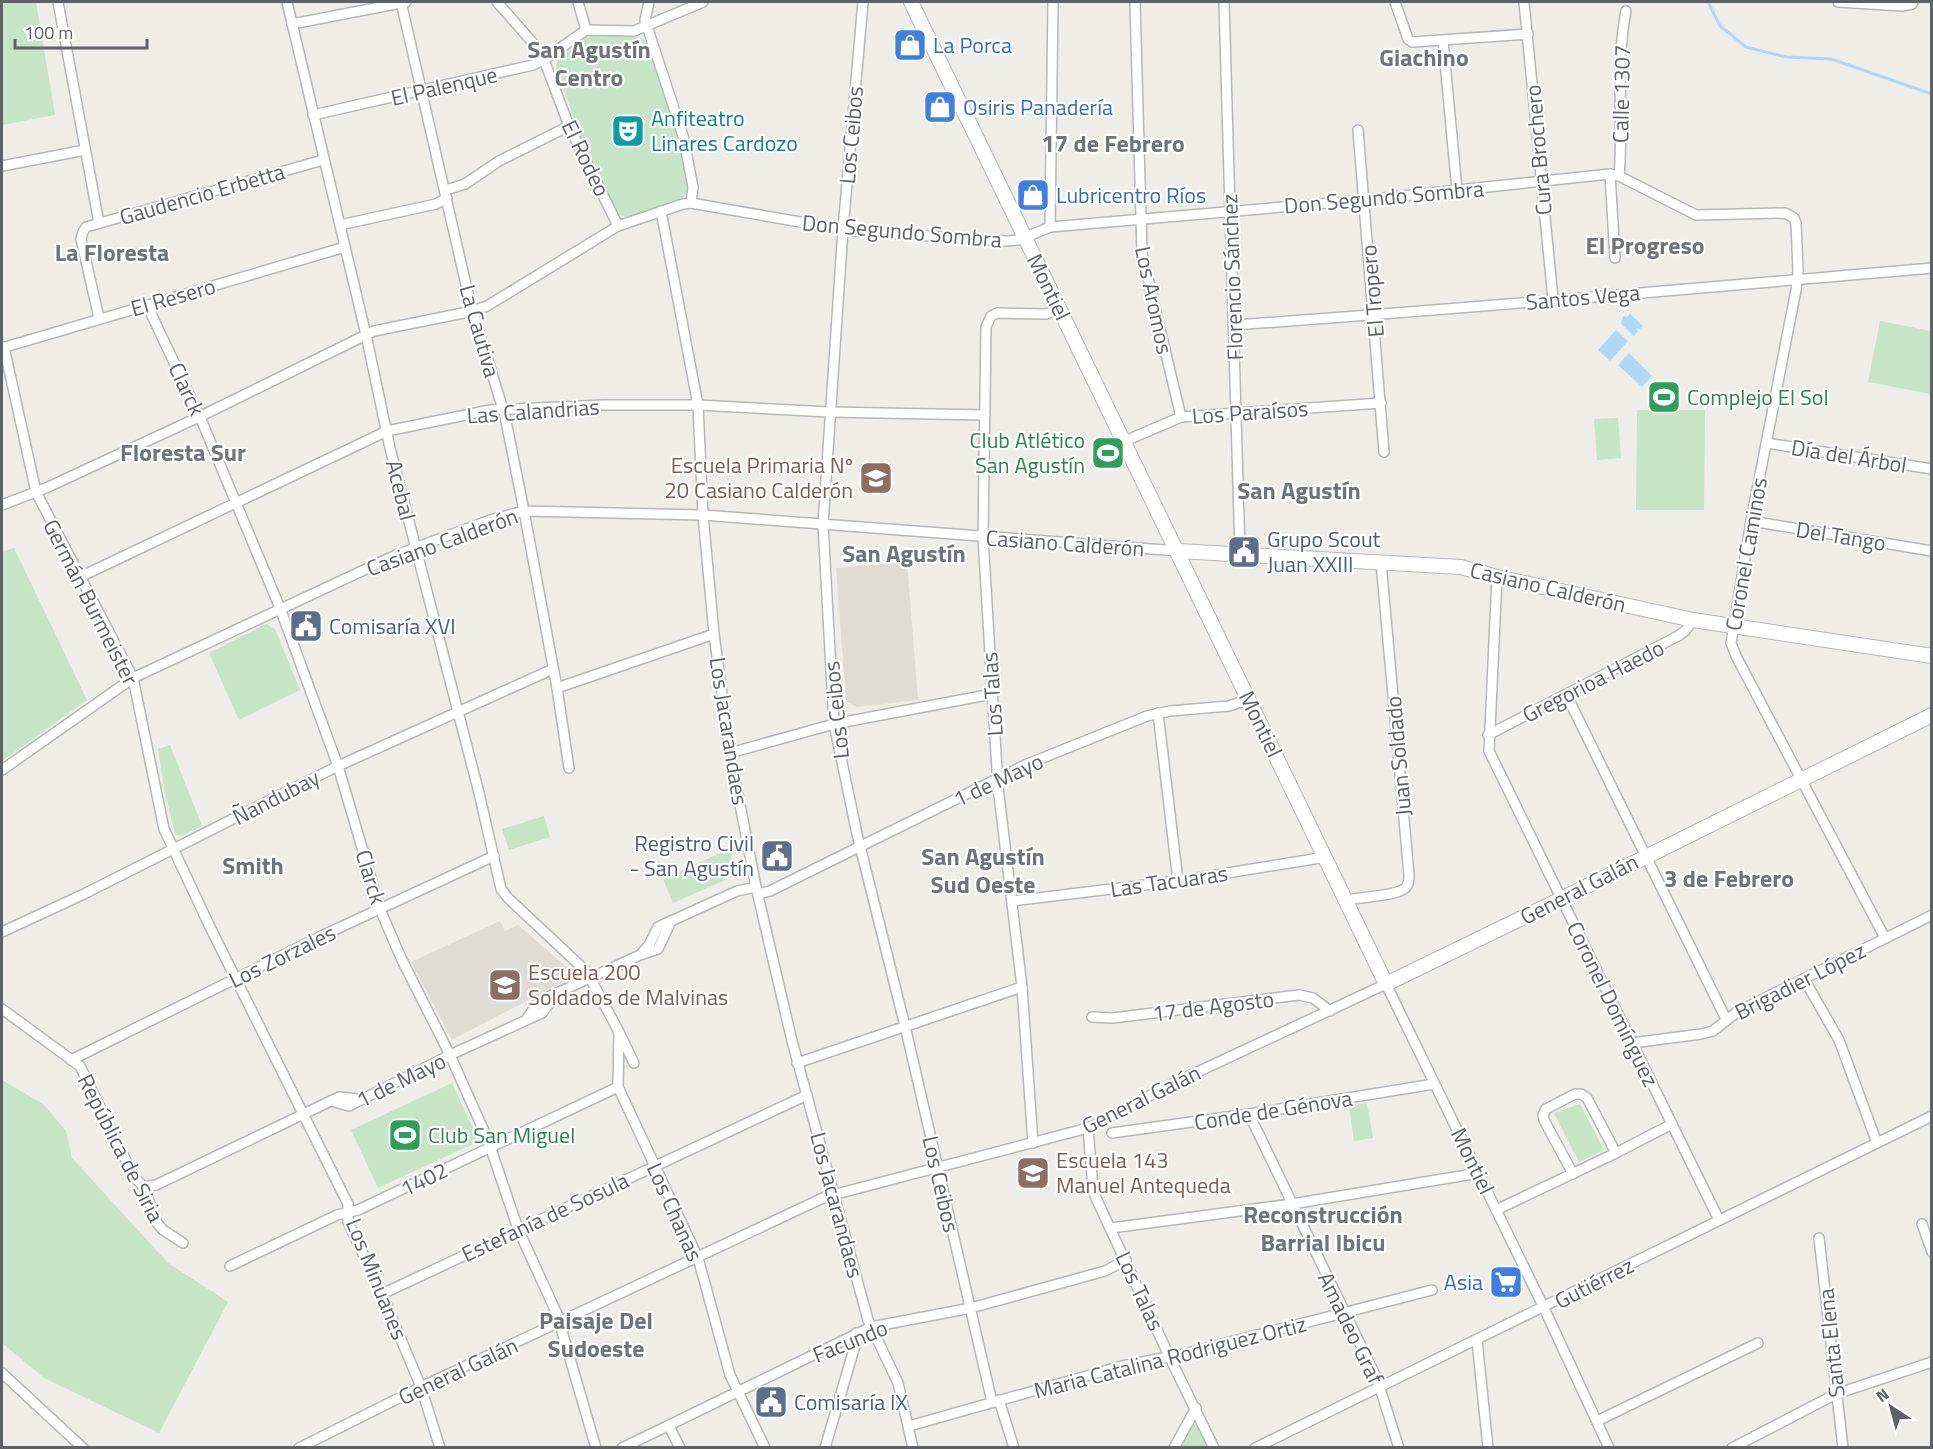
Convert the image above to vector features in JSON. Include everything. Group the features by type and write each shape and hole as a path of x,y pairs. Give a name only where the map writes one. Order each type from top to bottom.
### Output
{"street":[{"path":"58,2 99,223"},
{"name":"Acebal","path":"287,2 387,431 504,894 591,978"},
{"path":"292,24 403,2"},
{"name":"La Cautiva","path":"403,2 473,311 503,409 557,688 569,768"},
{"name":"El Rodeo","path":"497,2 545,59 569,126 618,226"},
{"path":"578,2 586,30 630,32 647,27 703,2"},
{"path":"649,2 645,20 683,136 693,187 691,203"},
{"name":"Los Ceibos","path":"863,2 843,230 823,524 834,724 861,847 971,1308 995,1401 1014,1448"},
{"name":"Montiel","path":"911,2 1479,1173 1609,1448"},
{"path":"1050,227 1053,2"},
{"name":"Los Aromos","path":"1135,2 1140,243 1146,277 1181,417"},
{"name":"Florencio Sánchez","path":"1224,2 1240,554"},
{"path":"1395,2 1409,41 1443,41 1528,34"},
{"name":"Cura Brochero","path":"1524,2 1553,299"},
{"path":"1838,2 1902,6 1912,3"},
{"name":"Calle 1307","path":"1615,258 1614,175 1626,11"},
{"name":"El Palenque","path":"313,115 533,65 586,30"},
{"path":"1443,41 1457,190"},
{"path":"340,225 436,204 447,194 500,161 569,126"},
{"name":"El Tropero","path":"1358,130 1384,452"},
{"path":"2,165 85,150"},
{"name":"Gaudencio Erbetta","path":"99,318 81,239 86,227 324,160"},
{"path":"1614,175 1696,215 1781,212 1790,214 1796,223 1798,280"},
{"name":"Don Segundo Sombra","path":"2,505 36,492 200,417 366,334 488,306 618,226 691,203 843,230 1007,241 1025,238 1050,227 1364,200 1614,175"},
{"name":"Los Jacarandaes","path":"661,211 698,405 703,514 714,634 730,753 757,891 798,1062 871,1327 898,1383 914,1448"},
{"name":"El Resero","path":"3,347 345,247"},
{"name":"Santos Vega","path":"1234,325 1463,309 1553,299 1932,268"},
{"name":"Coronel Caminos","path":"1798,280 1751,521 1731,643 1885,938"},
{"name":"Clarck","path":"147,305 200,417 280,608 338,766 380,909 491,1147 518,1229 560,1323 596,1448"},
{"name":"Los Talas","path":"1033,1143 1022,987 992,694 983,537 986,327 991,316 1004,313 1046,314 1060,310"},
{"name":"Germán Burmeister","path":"3,347 36,492 133,678 162,821 172,848 304,1115"},
{"name":"Los Paraísos","path":"1125,441 1181,417 1381,403"},
{"name":"Las Calandrias","path":"80,577 387,431 503,409 603,405 698,405 830,412 984,415"},
{"name":"Día del Árbol","path":"1766,443 1932,469"},
{"name":"Casiano Calderón","path":"2,770 133,678 280,608 416,548 490,520 524,511 703,514 1178,551 1461,567 1693,620 1932,656"},
{"name":"Del Tango","path":"1751,521 1932,551"},
{"name":"Juan Soldado","path":"1346,900 1397,892 1408,884 1381,562"},
{"name":"Coronel Domínguez","path":"1497,577 1488,735 1492,759 1719,1220"},
{"name":"Gregorioa Haedo","path":"1488,735 1678,636 1693,620"},
{"path":"557,688 714,634"},
{"name":"Ñandubay","path":"2,933 338,766 553,669"},
{"path":"730,753 834,724 992,694"},
{"path":"1566,694 1726,1019"},
{"name":"1 de Mayo","path":"144,1187 156,1185 331,1101 344,1096 359,1099 526,1020 539,1001 640,955 649,945 658,927 737,891 770,891 1025,765 1158,713 1229,706 1249,699"},
{"path":"1158,713 1178,881"},
{"name":"General Galán","path":"299,1448 421,1387 817,1200 1088,1128 1174,1083 1330,1011 1930,719"},
{"name":"Los Zorzales","path":"71,1060 494,856"},
{"name":"Las Tacuaras","path":"1012,901 1178,881 1326,858"},
{"name":"Brigadier López","path":"1632,1043 1713,1031 1726,1019 1932,915"},
{"name":"Los Chanas","path":"591,978 619,1032 618,1087 698,1258 730,1375 765,1448"},
{"path":"1804,979 1845,1052 1876,1143"},
{"path":"798,1062 1022,987"},
{"name":"17 de Agosto","path":"1092,1017 1113,1018 1299,996 1314,998 1330,1011"},
{"name":"República de Siria","path":"2,1010 83,1071 134,1177 144,1187 157,1223 163,1230 183,1243"},
{"path":"619,1032 634,1063"},
{"name":"Conde de Génova","path":"1112,1133 1249,1114 1434,1084"},
{"name":"1402","path":"230,1266 296,1233 337,1215 348,1213 618,1087"},
{"path":"1573,1174 1543,1115 1546,1109 1575,1094 1587,1098 1616,1154"},
{"name":"Estefanía de Sosula","path":"382,1294 655,1164 807,1095"},
{"name":"Amadeo Graf","path":"1249,1114 1380,1386 1398,1448"},
{"name":"Los Minuanes","path":"304,1115 348,1204 350,1226 382,1294 421,1387 440,1448"},
{"name":"Gutiérrez","path":"1255,1448 1932,1116"},
{"path":"1496,1210 1616,1154 1672,1124"},
{"name":"Los Talas","path":"1088,1128 1093,1189 1214,1448"},
{"path":"1111,1228 1292,1204 1479,1173"},
{"path":"1922,1224 1932,1252"},
{"name":"Santa Elena","path":"1819,1239 1843,1448"},
{"name":"Facundo","path":"622,1448 871,1327 971,1308 1105,1272 1126,1260"},
{"name":"Maria Catalina Rodriguez Ortiz","path":"909,1426 1122,1366 1170,1358 1432,1290"},
{"path":"825,1448 856,1342 856,1333"},
{"path":"1477,1340 1488,1448"},
{"path":"1597,1421 1758,1343"},
{"path":"1732,1448 1836,1394 1932,1362"},
{"path":"2,1374 83,1448"},
{"path":"1174,1448 1196,1408"},
{"path":"669,1426 680,1448"}],"shaded area":[{"path":"907,562 918,700 857,707 846,701 836,568"},
{"path":"500,921 505,931 518,925 576,975 452,1040 411,962"}],"green space":[{"path":"2,2 36,2 55,115 2,125"},
{"path":"610,33 635,36 647,42 679,136 690,189 683,198 626,217 618,214 578,129 556,68 557,57 587,34"},
{"path":"1880,321 1931,331 1931,394 1868,382"},
{"path":"1637,410 1705,410 1704,510 1636,510"},
{"path":"1618,418 1621,458 1597,460 1594,419"},
{"path":"14,548 87,700 2,761 2,552"},
{"path":"266,624 275,629 300,690 239,720 209,653"},
{"path":"170,745 202,826 181,836 175,834 158,749"},
{"path":"544,816 550,837 509,850 502,829"},
{"path":"731,848 734,876 673,903 663,879"},
{"path":"2,1080 43,1104 66,1131 72,1158 168,1263 228,1302 159,1433 44,1378 2,1343"},
{"path":"452,1083 479,1141 378,1188 351,1130"},
{"path":"1367,1103 1373,1138 1354,1141 1349,1106"},
{"path":"1580,1104 1604,1150 1579,1162 1554,1113"},
{"path":"1196,1424 1208,1447 1182,1447 1192,1425"}],"water":[{"path":"1630,314 1643,326 1640,329 1636,328 1638,332 1634,336 1621,324 1623,316 1627,317"},
{"path":"1616,330 1628,341 1610,361 1598,350"},
{"path":"1629,353 1652,376 1642,387 1618,365"}],"waterway":[{"path":"1708,2 1720,26 1746,47 1786,57 1831,59 1932,94"}],"place":[{"name":"La Porca","path":"910,45"},
{"name":"Osiris Panadería","path":"940,107"},
{"name":"Anfiteatro Linares Cardozo","path":"628,131"},
{"name":"Lubricentro Ríos","path":"1033,195"},
{"name":"Complejo El Sol","path":"1664,397"},
{"name":"Club Atlético San Agustín","path":"1108,453"},
{"name":"Escuela Primaria Nº 20 Casiano Calderón","path":"876,478"},
{"name":"Grupo Scout Juan XXIII","path":"1244,552"},
{"name":"Comisaría XVI","path":"306,626"},
{"name":"Registro Civil - San Agustín","path":"777,856"},
{"name":"Escuela 200 Soldados de Malvinas","path":"505,985"},
{"name":"Club San Miguel","path":"405,1135"},
{"name":"Escuela 143 Manuel Antequeda","path":"1033,1173"},
{"name":"Asia","path":"1506,1282"},
{"name":"Comisaría IX","path":"771,1402"}],"district":[{"name":"Giachino","path":"1424,57"},
{"name":"San Agustín Centro","path":"589,63"},
{"name":"17 de Febrero","path":"1113,143"},
{"name":"El Progreso","path":"1645,245"},
{"name":"La Floresta","path":"112,252"},
{"name":"Floresta Sur","path":"183,452"},
{"name":"San Agustín","path":"1299,490"},
{"name":"San Agustín","path":"904,553"},
{"name":"Smith","path":"253,865"},
{"name":"San Agustín Sud Oeste","path":"983,870"},
{"name":"3 de Febrero","path":"1729,878"},
{"name":"Reconstrucción Barrial Ibicu","path":"1323,1228"},
{"name":"Paisaje Del Sudoeste","path":"596,1334"}]}
